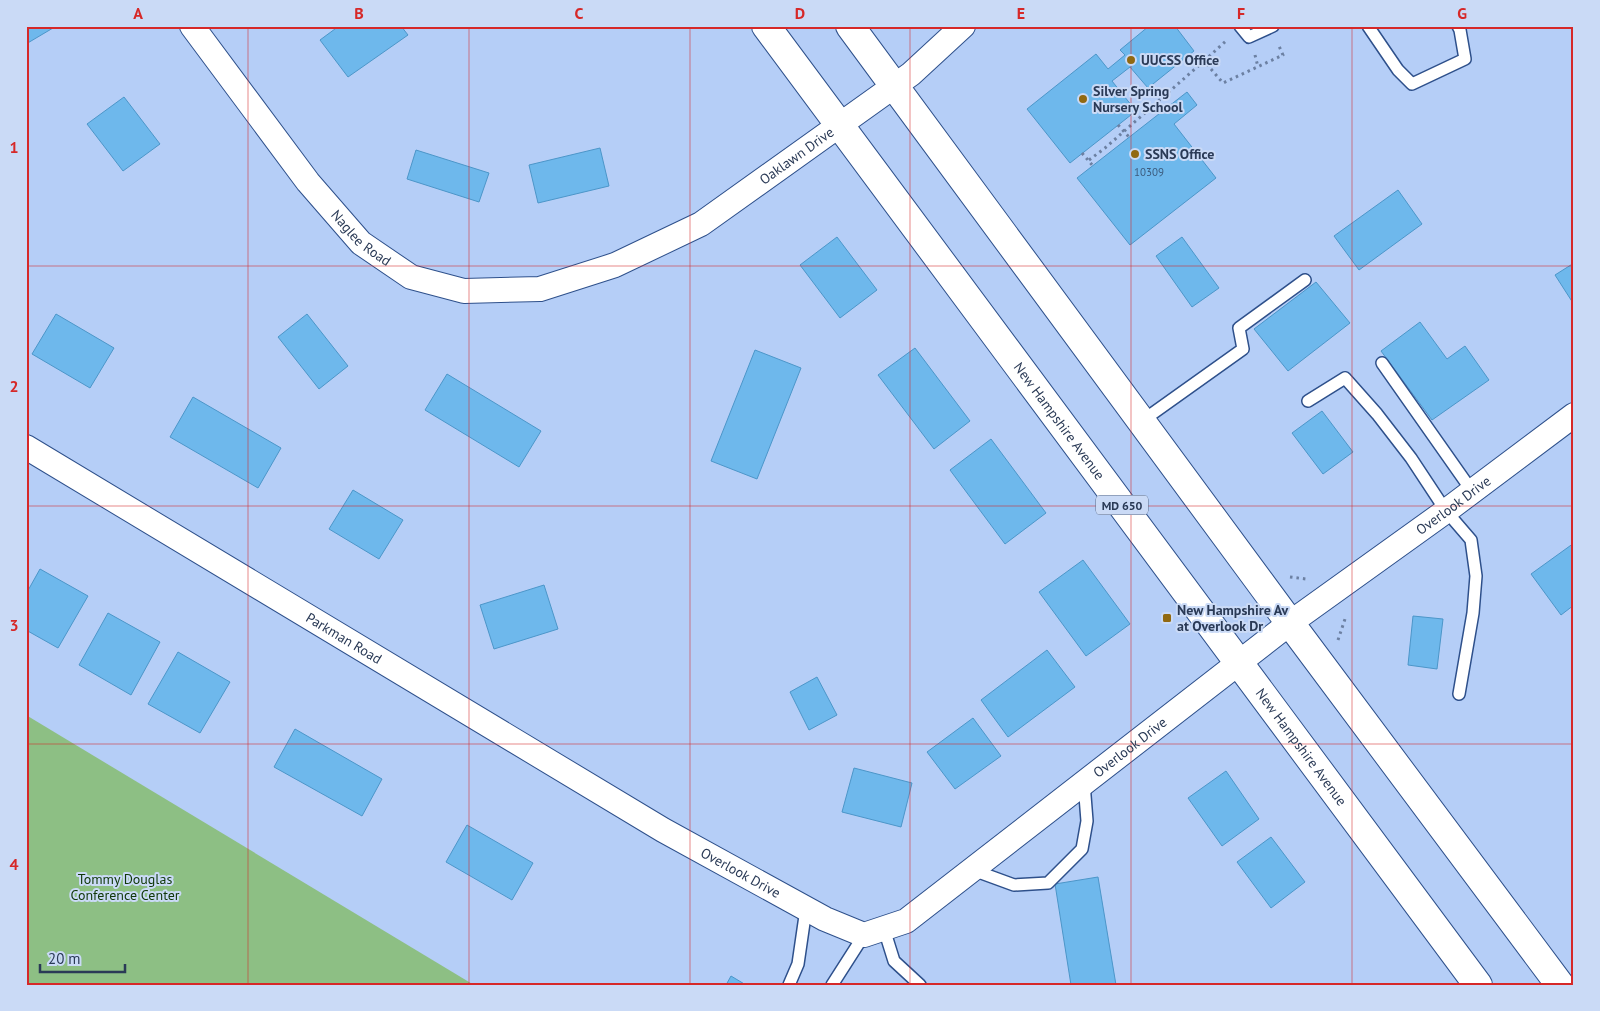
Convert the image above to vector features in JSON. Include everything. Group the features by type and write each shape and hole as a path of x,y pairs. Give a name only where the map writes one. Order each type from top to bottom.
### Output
{"main road":[{"name":"New Hampshire Avenue","path":"766,26 1478,985"},
{"path":"850,26 1290,623 1560,985"}],"street":[{"name":"Naglee Road","path":"192,26 308,182 361,243 411,277 464,291 540,290 615,265"},
{"name":"Oaklawn Drive","path":"615,265 700,224 911,74 963,26"},
{"name":"Overlook Drive","path":"663,830 825,919 874,932 906,921 1084,782 1240,664 1290,623 1574,415"},
{"name":"Parkman Road","path":"26,447 663,830"}],"lane":[{"path":"1240,27 1249,37 1273,26"},
{"path":"1368,26 1398,70 1412,84 1465,59 1458,26"},
{"path":"1142,421 1244,349 1240,328 1305,280"},
{"path":"1382,363 1472,491"},
{"path":"1308,401 1344,378 1378,414 1446,510 1471,540 1476,576 1473,613 1460,694"},
{"path":"973,870 1014,885 1048,883 1082,849 1087,821 1084,782"},
{"path":"790,985 798,964 806,909"},
{"path":"832,985 874,932 894,961 920,985"}],"path":[{"path":"1089,160 1124,132 1240,27"},
{"path":"1204,61 1223,83 1283,55"},
{"path":"1118,125 1129,137"},
{"path":"1082,153 1093,166"}],"green space":[{"name":"Tommy Douglas Conference Center","path":"26,715 474,985 26,985"}],"building":[{"path":"26,26 52,26 53,28 26,44"},
{"path":"339,26 401,26 408,35 348,77 320,40"},
{"name":"Silver Spring Nursery School","path":"1149,26 1175,26 1194,51 1148,88 1130,67 1112,81 1136,111 1070,163 1027,109 1096,54 1108,69 1125,55 1120,50"},
{"path":"1187,92 1197,105 1174,124 1216,178 1130,245 1077,178"},
{"path":"124,97 160,144 123,171 87,124"},
{"path":"600,148 609,186 538,203 529,165"},
{"path":"416,150 489,173 479,202 407,179"},
{"path":"1398,190 1422,224 1359,270 1334,236"},
{"path":"837,237 877,290 840,318 800,265"},
{"path":"1182,237 1219,288 1192,307 1156,256"},
{"path":"1574,263 1574,302 1573,303 1555,275"},
{"path":"1316,282 1350,323 1288,371 1254,329"},
{"path":"56,314 114,348 90,388 32,354"},
{"path":"307,314 348,366 319,389 278,337"},
{"path":"1420,322 1447,359 1465,346 1489,380 1432,420 1381,351"},
{"path":"915,348 970,421 934,449 878,375"},
{"path":"755,350 801,368 757,479 711,461"},
{"path":"447,374 541,431 519,467 425,410"},
{"path":"193,397 281,448 258,488 170,437"},
{"path":"1322,411 1353,452 1323,474 1292,433"},
{"path":"991,439 1046,513 1005,544 950,470"},
{"path":"353,490 403,520 379,559 329,529"},
{"path":"1574,543 1574,605 1561,615 1531,574"},
{"path":"1083,560 1130,624 1086,656 1039,592"},
{"path":"40,569 88,596 58,648 26,630 26,594"},
{"path":"544,585 558,629 494,649 480,605"},
{"path":"108,613 160,642 131,695 79,665"},
{"path":"1413,616 1443,619 1437,669 1408,665"},
{"path":"1047,650 1075,687 1008,737 981,700"},
{"path":"178,652 230,682 200,733 148,704"},
{"path":"817,677 837,715 809,730 790,692"},
{"path":"973,718 1001,756 955,789 927,752"},
{"path":"295,729 382,779 362,816 274,767"},
{"path":"854,768 912,783 901,827 842,812"},
{"path":"1226,771 1259,819 1222,846 1188,798"},
{"path":"467,825 533,863 512,900 446,862"},
{"path":"1271,837 1305,882 1271,908 1237,862"},
{"path":"1098,877 1116,985 1071,985 1055,884"},
{"path":"731,976 746,985 726,985"}],"place":[{"name":"UUCSS Office","path":"1131,60"},
{"name":"Silver Spring Nursery School","path":"1083,99"},
{"name":"SSNS Office","path":"1135,154"},
{"name":"New Hampshire Av at Overlook Dr","path":"1167,618"}]}
